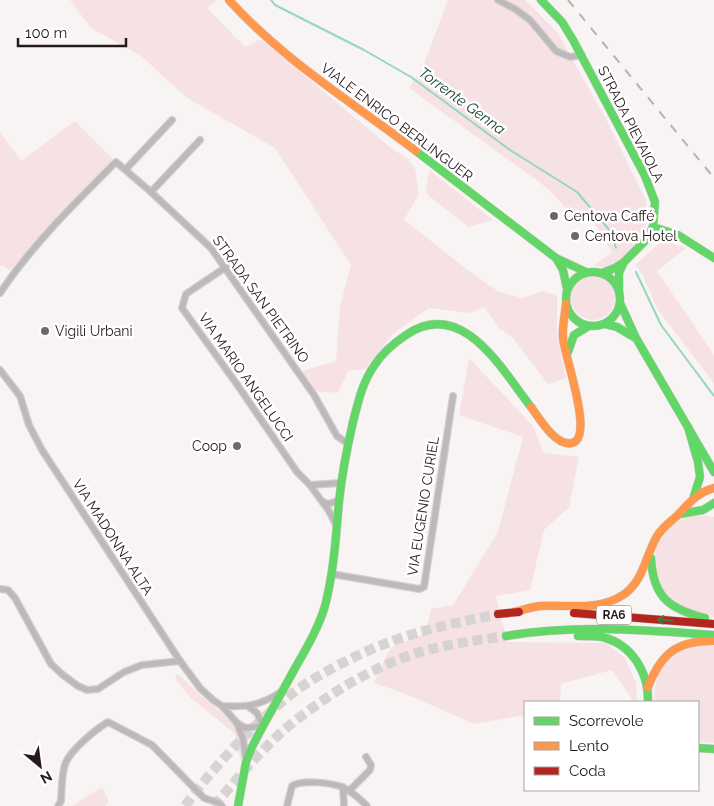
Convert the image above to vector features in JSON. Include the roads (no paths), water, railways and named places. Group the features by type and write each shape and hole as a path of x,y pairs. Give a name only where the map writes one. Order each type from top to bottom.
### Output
{"main road":[{"name":"VIALE ENRICO BERLINGUER","path":"229,0 239,12 286,54 556,258 586,272"},
{"name":"STRADA PIEVAIOLA","path":"541,0 562,22 582,55 652,190 655,202 654,227"},
{"path":"602,273 624,262 646,240 654,227 663,228 679,236 714,258"},
{"path":"347,444 357,404 365,381 373,366 385,351 400,338 432,323 447,324 463,330 476,338 553,436 559,442 571,444 577,440 581,433 581,425 568,354 563,339 567,289 563,270 556,258"},
{"path":"624,262 619,274 620,303 636,338 714,472"},
{"path":"567,289 573,280 586,272 602,273 609,276 619,289"},
{"path":"605,324 614,318 620,303"},
{"path":"566,304 574,319 589,326"},
{"path":"568,354 570,341 575,332 589,326 605,324 617,327 636,338"},
{"path":"688,427 698,462 700,477 694,496"},
{"name":"VIA MADONNA ALTA","path":"238,806 246,762 263,726 319,624 326,604 332,574 347,444"},
{"path":"514,612 541,606 601,605 624,595 636,583 659,531 679,514 694,496 707,489 714,488"},
{"path":"703,510 714,503"},
{"path":"679,514 703,510 714,512"},
{"path":"650,552 653,581 658,592 666,601 674,608 692,615 714,619"},
{"name":"RA6","path":"498,614 514,612 600,614 714,624"},
{"name":"RA6","path":"506,636 560,629 714,635"},
{"name":"RA6","path":"517,634 599,637 608,639 619,644 632,654 640,667 648,687"},
{"path":"648,701 648,687 659,662 676,648 687,642 714,641"},
{"path":"699,748 714,749"}],"street":[{"path":"498,0 515,8 530,20 556,51 570,57 582,55"},
{"path":"126,169 172,120"},
{"path":"151,192 200,140"},
{"name":"STRADA SAN PIETRINO","path":"0,293 44,235 116,162 126,169 211,248 314,395 337,436 347,444"},
{"name":"VIA MARIO ANGELUCCI","path":"226,267 186,294 182,308 297,472 323,502 337,527"},
{"name":"VIA MADONNA ALTA","path":"0,370 20,396 29,425 42,450 180,661 200,688 222,706 237,723 243,739 246,762"},
{"name":"VIA EUGENIO CURIEL","path":"332,574 419,589 424,587 453,396"},
{"path":"310,485 341,483"},
{"path":"323,502 328,504 340,500"},
{"path":"0,589 8,590 15,598 51,664 78,686 88,690 98,689 124,672 142,666 180,661"},
{"path":"222,706 249,707 260,704 283,691"},
{"path":"237,723 245,728 263,726 257,713 249,707"},
{"path":"58,806 61,801 66,763 72,753 100,726 108,722 152,745 204,798 219,803 222,806"},
{"path":"349,791 370,770 371,765 366,757"},
{"path":"287,806 292,786 296,784 329,784 343,787 368,806"},
{"path":"343,787 344,806"}],"waterway":[{"name":"Torrente Genna","path":"271,0 275,5 364,50 411,77 510,150 577,192 611,232 616,248"},
{"name":"Torrente Genna","path":"636,272 661,325 714,396"}],"tunnel":[{"path":"185,806 219,763 257,724 294,692 319,676 362,654 401,638 442,626 498,614"},
{"path":"214,806 239,776 284,730 348,684 384,666 420,652 452,644 506,636"}],"railway":[{"path":"568,0 714,178"}],"place":[{"name":"Centova Caffé","path":"554,216"},
{"name":"Centova Hotel","path":"575,236"},
{"name":"Vigili Urbani","path":"45,331"},
{"name":"Coop","path":"237,446"}]}
